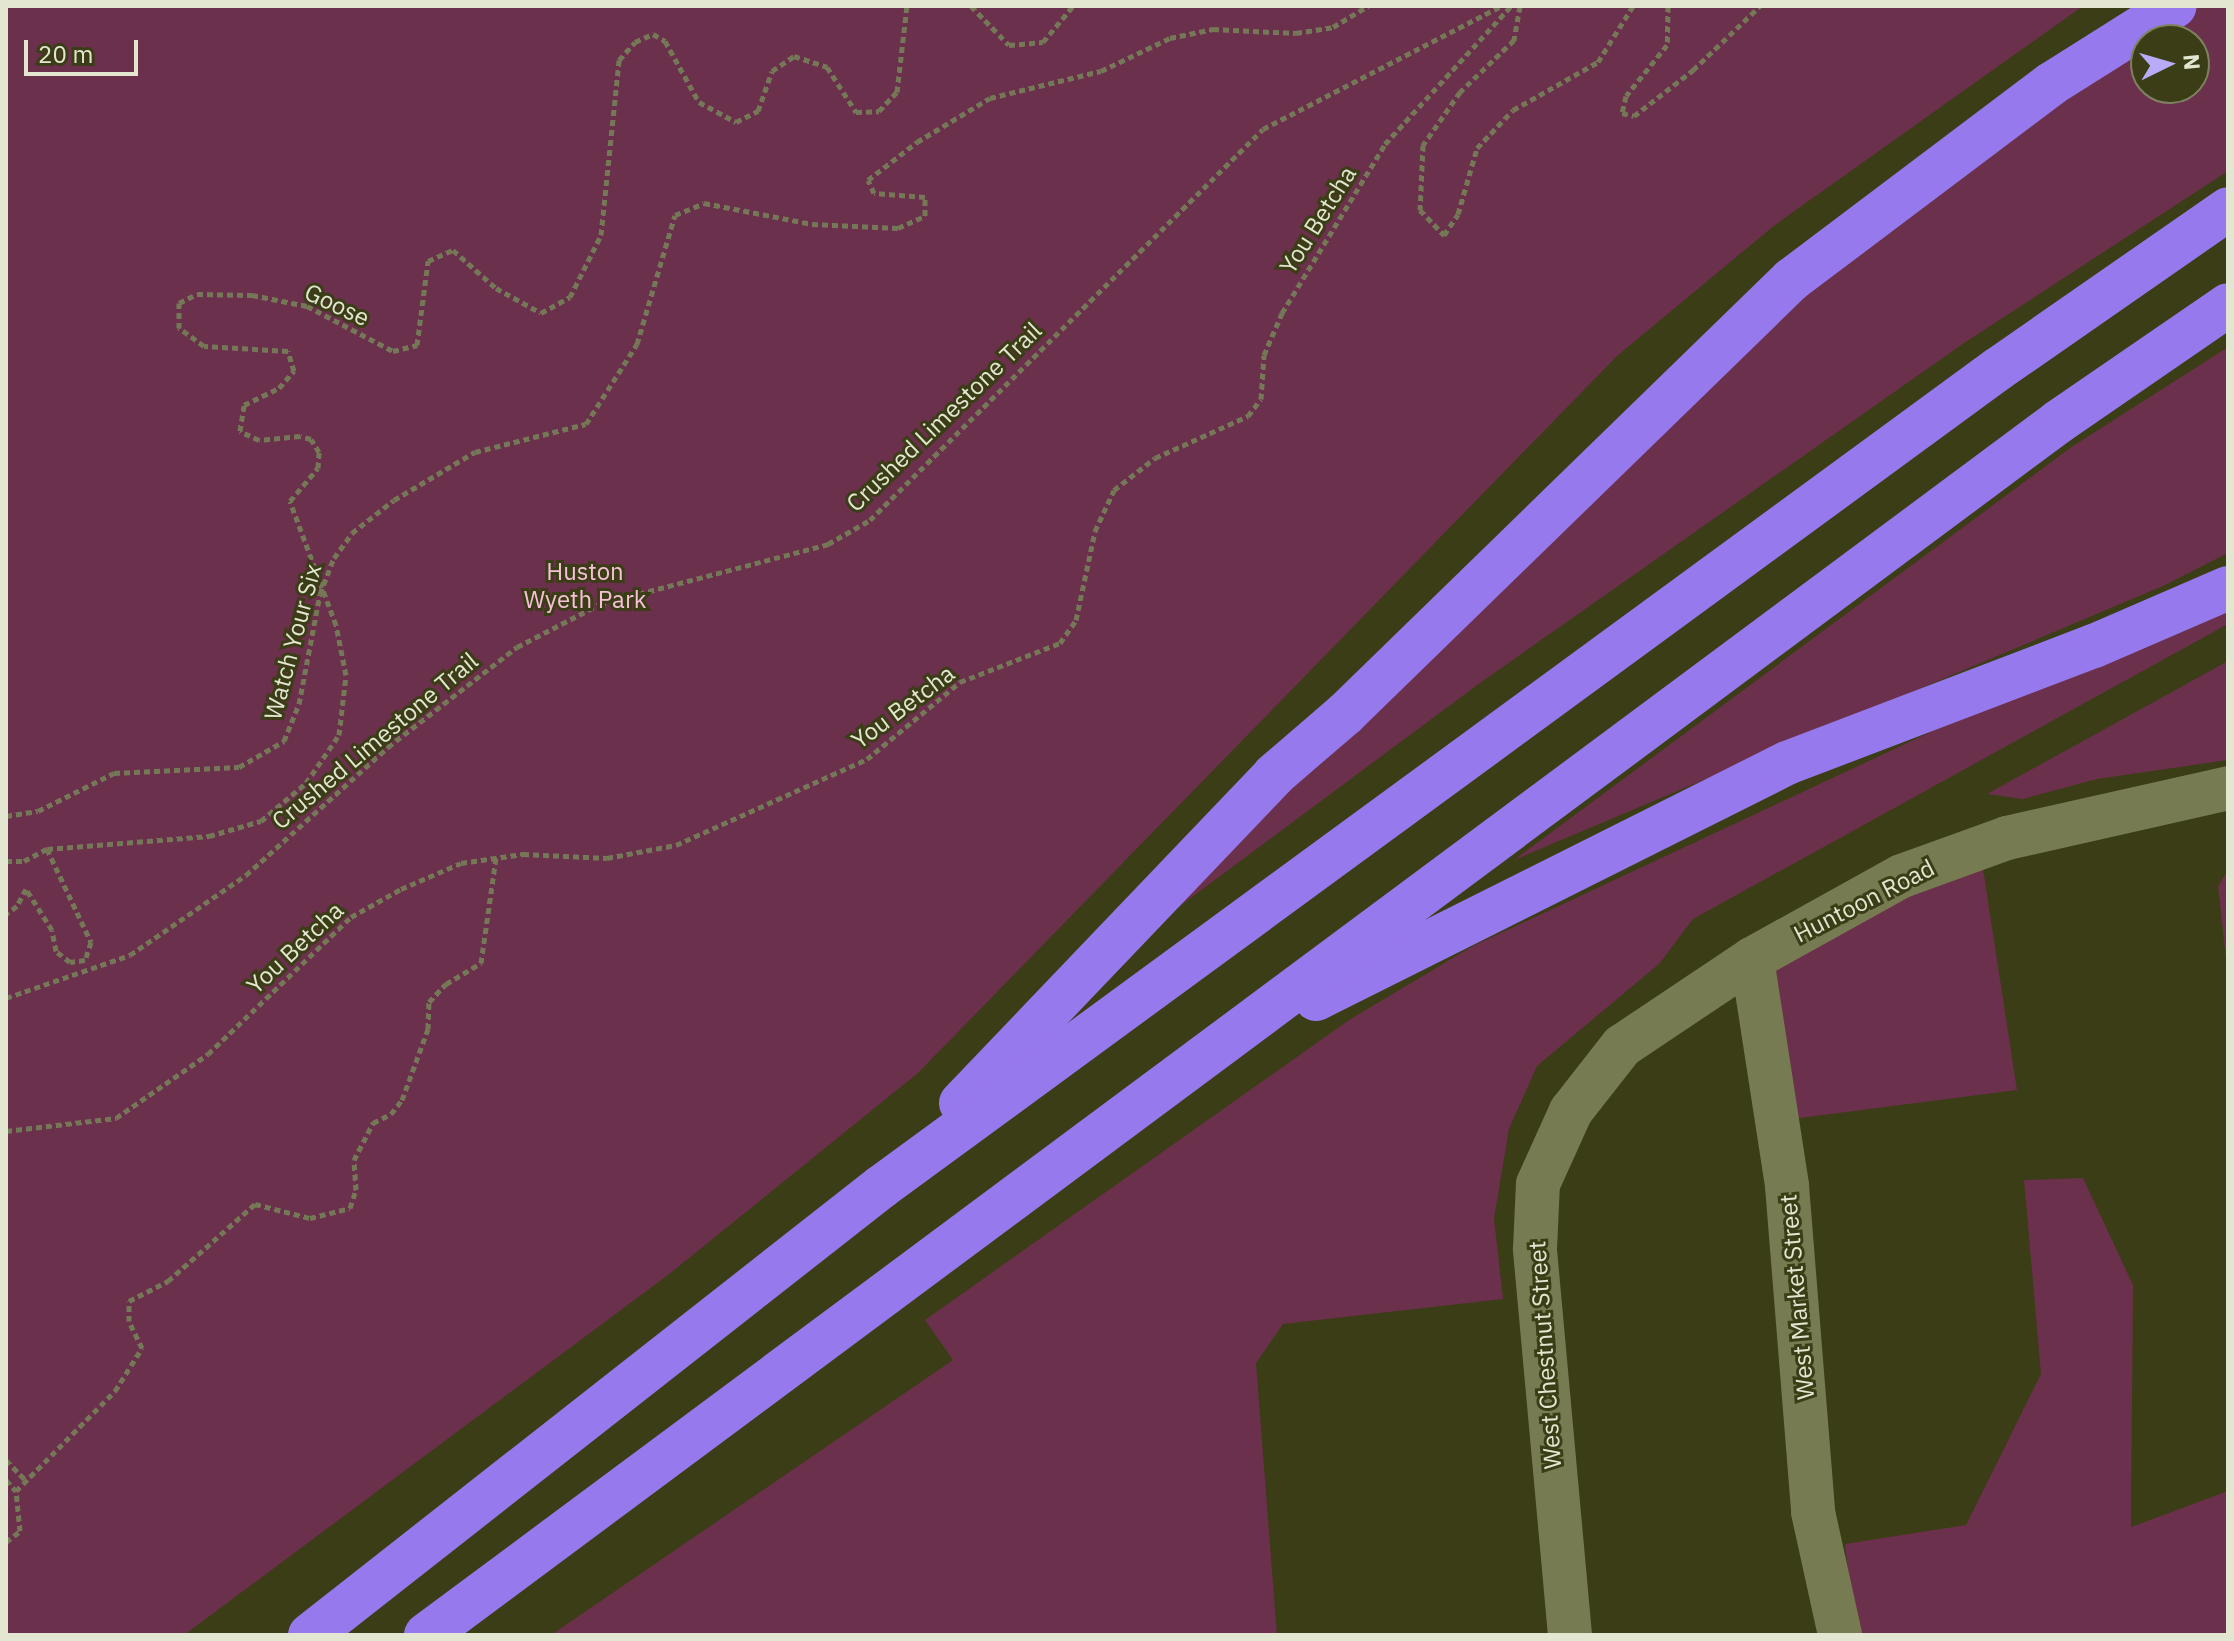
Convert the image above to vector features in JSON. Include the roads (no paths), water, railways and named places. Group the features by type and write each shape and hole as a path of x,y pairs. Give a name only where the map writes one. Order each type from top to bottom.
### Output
{"highway":[{"path":"881,1187 1274,775 1345,714 1791,280 2051,84 2175,6"},
{"path":"310,1635 881,1187 1998,369 2228,209"},
{"path":"426,1635 2058,422 2228,305"},
{"path":"1211,1052 1787,763 2094,646 2228,588"}],"street":[{"name":"Huntoon Road","path":"1589,1088 1622,1046 1752,959 1902,876 1992,843 2173,797 2228,788"},
{"name":"West Market Street","path":"1752,959 1785,1171 1813,1512 1840,1635"},
{"name":"West Chestnut Street","path":"1570,1635 1535,1249 1538,1184 1571,1111 1589,1088"}],"park label":[{"name":"Huston Wyeth Park","path":"585,586"}]}
